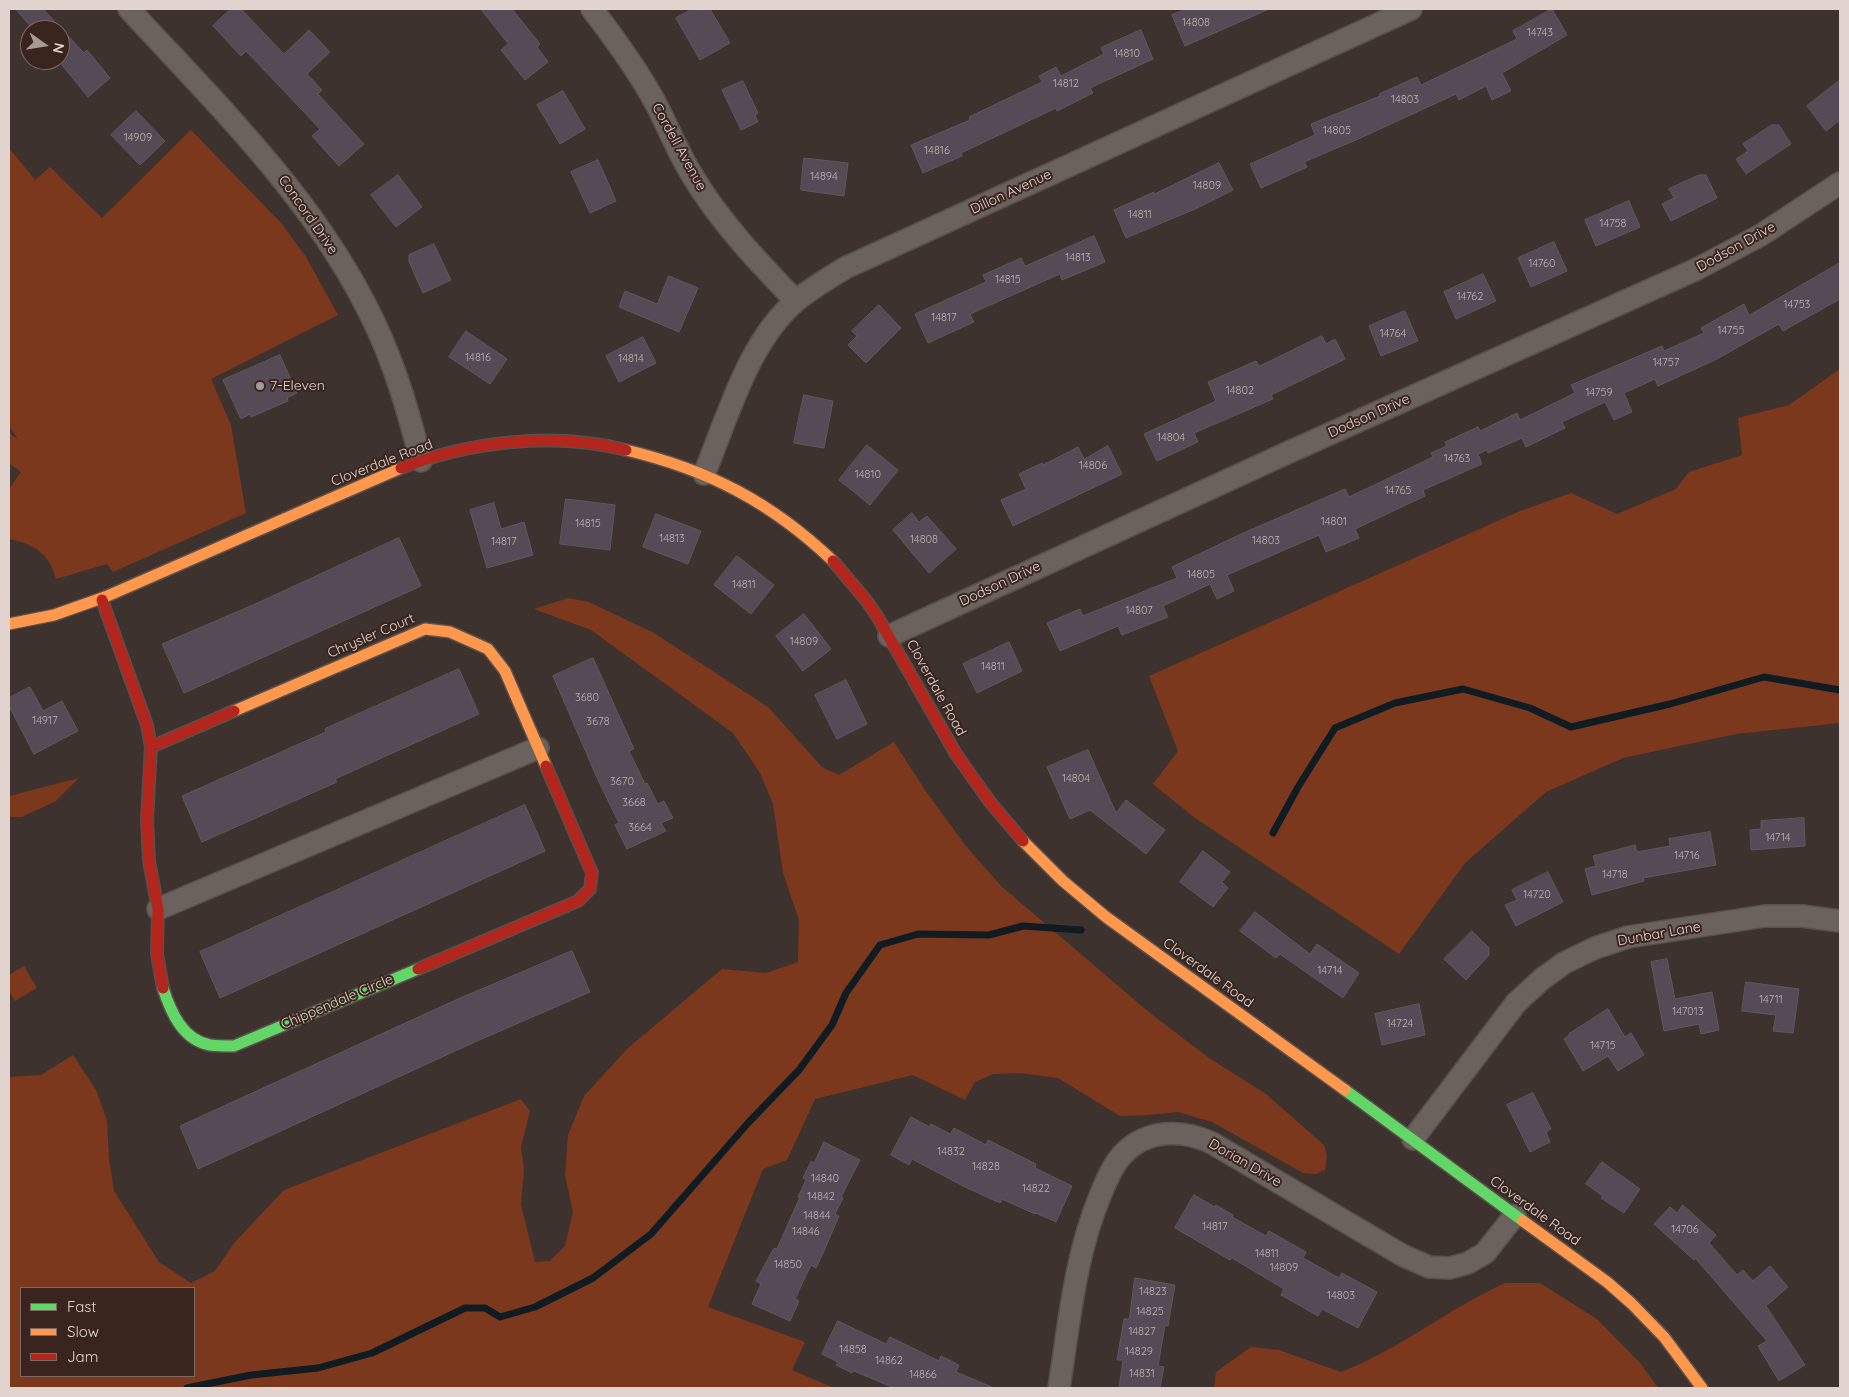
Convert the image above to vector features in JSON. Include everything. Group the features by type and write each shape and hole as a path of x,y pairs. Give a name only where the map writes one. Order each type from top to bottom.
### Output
{"street":[{"name":"Concord Drive","path":"129,9 273,166 330,242 360,294 386,350 409,415 421,461"},
{"name":"Cordell Avenue","path":"592,9 615,39 655,102 691,174 712,205 761,265 796,301"},
{"name":"Dillon Avenue","path":"704,474 752,357 765,336 796,301 845,268 1411,9"},
{"name":"Dodson Drive","path":"889,636 1287,453 1697,269 1761,235 1840,183"},
{"name":"Cloverdale Road","path":"9,624 55,615 102,600 370,481 421,461 482,446 530,442 578,443 626,450 671,462 704,474 756,501 800,531 832,559 860,592 889,636 965,768 999,814 1046,864 1080,895 1134,939 1413,1139 1618,1290 1653,1325 1685,1363 1702,1388"},
{"name":"Chippendale Circle","path":"102,600 147,725 150,747 147,819 149,861 158,909 157,954 163,990 176,1020 191,1038 210,1046 234,1046 578,901 590,889 592,873"},
{"name":"Chrysler Court","path":"150,747 425,628 450,632 488,649 505,672 592,873"},
{"path":"158,909 538,748"},
{"name":"Dunbar Lane","path":"1413,1139 1516,1002 1542,979 1572,959 1595,948 1628,937 1765,916 1802,916 1840,921"},
{"name":"Dorian Drive","path":"1059,1388 1074,1289 1094,1209 1115,1164 1132,1146 1147,1138 1160,1134 1183,1133 1212,1143 1402,1254 1429,1267 1450,1268 1476,1259 1485,1253 1515,1215"}],"shaded area":[{"path":"191,130 282,224 306,257 338,315 211,379 231,425 246,513 113,572 107,564 56,579 45,556 33,547 9,539 9,489 21,472 9,463 9,433 18,439 9,426 9,148 35,180 50,167 102,218"},
{"path":"1840,369 1840,723 1736,734 1623,758 1546,792 1465,863 1399,954 1195,818 1153,784 1178,751 1149,676 1520,511 1571,493 1617,514 1676,489 1689,472 1742,455 1738,418 1789,405"},
{"path":"568,598 589,602 654,633 768,707 822,767 839,775 894,742 925,790 965,845 1001,886 1150,1013 1209,1058 1266,1094 1324,1145 1327,1156 1325,1170 1316,1174 1303,1173 1212,1122 1178,1112 1120,1116 1058,1078 1020,1073 993,1074 975,1082 965,1100 913,1075 815,1099 787,1160 763,1169 708,1307 805,1342 792,1370 834,1388 9,1388 9,1077 41,1075 73,1055 96,1090 107,1120 109,1159 114,1191 159,1262 191,1283 215,1271 235,1242 284,1190 521,1099 530,1111 521,1147 524,1169 521,1205 535,1262 550,1261 565,1246 573,1212 565,1175 568,1135 584,1096 628,1048 722,969 766,973 798,962 799,920 783,873 773,804 760,773 733,733 591,630 534,609"},
{"path":"79,778 56,801 22,817 9,817 9,796"},
{"path":"24,966 37,988 15,1001 9,991 9,975"},
{"path":"1505,1283 1540,1283 1597,1319 1641,1364 1658,1388 1214,1388 1216,1372 1251,1347 1279,1350 1341,1372 1384,1352 1484,1293"}],"building":[{"path":"16,9 43,9 53,20 25,20"},
{"path":"231,9 241,9 284,54 309,30 330,52 307,74 322,90 318,94 364,144 339,166 312,136 320,129 246,51 241,56 213,26"},
{"path":"481,9 512,9 540,44 537,47 548,62 525,80 501,50 508,44"},
{"path":"693,9 710,9 730,43 700,60 676,18"},
{"path":"1187,9 1269,9 1185,46 1172,15"},
{"path":"1552,9 1567,35 1502,73 1511,91 1492,100 1486,86 1459,100 1456,94 1304,162 1307,167 1261,188 1250,164 1315,135 1311,124 1380,96 1379,94 1417,77 1421,85 1517,39 1513,31"},
{"path":"1141,30 1153,59 1090,88 1093,93 1057,111 1056,108 961,153 962,156 923,173 911,145 970,120 969,117 1042,82 1039,76 1056,67 1061,76 1104,54 1101,48"},
{"path":"70,38 84,53 87,50 110,78 88,97 66,70 70,70"},
{"path":"1840,80 1840,120 1826,131 1807,106"},
{"path":"743,81 758,113 755,115 758,122 741,130 722,90"},
{"path":"563,91 585,129 560,144 537,105"},
{"path":"136,111 165,141 140,165 111,135"},
{"path":"1772,125 1779,125 1791,144 1746,174 1736,159 1748,151 1743,144"},
{"path":"804,158 848,163 844,196 801,190"},
{"path":"598,160 616,201 590,213 571,172"},
{"path":"1219,163 1233,190 1195,209 1126,238 1114,210 1154,192 1154,194"},
{"path":"398,175 422,207 396,227 371,195"},
{"path":"1699,175 1706,175 1717,198 1671,221 1662,204 1674,198 1669,189"},
{"path":"1629,201 1640,227 1596,246 1585,220"},
{"path":"1094,236 1105,262 1062,280 1060,274 970,314 974,322 928,343 915,314 986,282 983,275 1021,258 1025,266"},
{"path":"1554,242 1567,271 1531,287 1518,258"},
{"path":"434,244 451,280 423,293 409,262 409,255"},
{"path":"1840,263 1840,299 1783,331 1779,324 1715,360 1658,386 1655,379 1624,393 1632,412 1614,420 1605,402 1562,422 1565,428 1526,447 1522,438 1488,453 1487,450 1478,454 1482,464 1423,490 1425,496 1355,529 1359,538 1326,552 1319,535 1227,575 1234,591 1217,599 1210,584 1163,606 1168,617 1122,635 1118,626 1060,651 1047,623 1080,609 1083,616 1177,578 1172,567 1241,534 1345,489 1349,497 1433,457 1431,453 1447,446 1445,442 1478,427 1480,431 1517,413 1520,420 1575,393 1571,385 1662,346 1664,351 1704,333 1701,328 1744,304 1749,315"},
{"path":"1483,274 1496,301 1456,319 1444,292"},
{"path":"669,276 698,288 679,332 619,307 625,291 657,304"},
{"path":"879,305 901,328 866,363 848,345 857,336 852,331"},
{"path":"1405,311 1418,341 1381,356 1369,326"},
{"path":"466,331 507,359 490,384 449,357"},
{"path":"1322,336 1326,344 1335,339 1345,359 1271,395 1273,399 1194,433 1198,442 1157,461 1144,434 1216,401 1208,382 1256,361 1259,366"},
{"path":"643,337 656,363 619,382 606,356"},
{"name":"7-Eleven","path":"280,355 297,393 287,398 288,401 251,417 250,414 241,419 223,380"},
{"path":"804,395 833,401 824,448 794,443"},
{"path":"867,445 898,470 870,505 839,480"},
{"path":"1108,446 1122,474 1013,526 1001,500 1026,489 1019,474 1042,463 1043,465 1078,447 1084,459"},
{"path":"566,499 615,505 610,550 560,544"},
{"path":"494,503 501,529 524,522 533,555 487,568 470,510"},
{"path":"912,513 919,522 927,516 956,549 929,573 893,530"},
{"path":"656,514 701,531 688,564 643,547"},
{"path":"399,538 421,586 184,693 162,644 253,605"},
{"path":"737,556 774,585 751,614 714,585"},
{"path":"804,614 831,649 803,671 776,636"},
{"path":"1009,642 1022,671 977,693 963,664"},
{"path":"593,658 634,749 629,751 645,784 647,783 658,804 664,801 673,818 661,823 666,831 627,849 615,825 619,823 598,780 553,676"},
{"path":"459,669 479,714 335,779 337,782 202,842 182,796 326,732 325,729"},
{"path":"846,680 867,724 837,739 815,695"},
{"path":"30,687 43,711 62,701 78,731 34,754 9,706 9,698"},
{"path":"1088,750 1116,813 1126,800 1165,830 1146,854 1090,810 1070,819 1047,767"},
{"path":"525,805 545,851 220,998 200,952"},
{"path":"1804,818 1805,846 1751,850 1750,830 1761,829 1761,821"},
{"path":"1710,832 1716,865 1643,878 1644,881 1592,895 1585,869 1596,866 1593,856 1635,845 1637,852 1670,846 1669,839"},
{"path":"1203,851 1230,872 1222,882 1228,888 1213,907 1180,882"},
{"path":"1548,872 1563,902 1516,926 1505,905 1517,900 1512,890"},
{"path":"1255,912 1310,954 1317,944 1359,973 1343,998 1280,954 1276,958 1240,931"},
{"path":"1472,931 1489,948 1489,955 1466,980 1444,959"},
{"path":"572,951 590,992 477,1041 198,1169 180,1126 458,999"},
{"path":"1667,959 1675,999 1712,992 1719,1030 1701,1034 1699,1024 1664,1031 1651,962"},
{"path":"1746,982 1799,989 1793,1033 1773,1031 1776,1015 1742,1011"},
{"path":"1419,1004 1425,1035 1382,1045 1375,1014"},
{"path":"1608,1009 1625,1037 1631,1033 1644,1055 1618,1071 1608,1056 1583,1071 1564,1039"},
{"path":"1533,1093 1551,1129 1546,1132 1550,1142 1530,1152 1507,1105"},
{"path":"911,1117 930,1127 931,1124 950,1134 954,1128 986,1145 988,1140 1036,1164 1035,1168 1072,1186 1056,1222 1002,1199 1000,1203 912,1159 909,1165 891,1155"},
{"path":"824,1142 860,1160 841,1197 843,1198 835,1214 839,1216 824,1251 816,1268 811,1265 795,1299 799,1301 790,1321 752,1304 761,1284 756,1281 774,1248 777,1249 800,1197 798,1197 806,1180 803,1178 811,1161 814,1163"},
{"path":"1602,1162 1640,1189 1624,1213 1601,1198 1603,1196 1586,1184"},
{"path":"1194,1195 1215,1207 1216,1205 1233,1215 1232,1217 1266,1236 1269,1231 1306,1252 1303,1258 1339,1278 1342,1273 1377,1292 1358,1328 1322,1309 1318,1316 1281,1295 1284,1289 1232,1258 1230,1260 1175,1228"},
{"path":"1683,1205 1716,1235 1709,1243 1737,1275 1743,1270 1753,1281 1770,1266 1788,1287 1766,1306 1805,1365 1779,1381 1758,1346 1767,1341 1695,1258 1694,1260 1654,1224 1670,1207 1677,1213"},
{"path":"1135,1278 1175,1285 1168,1326 1165,1325 1158,1366 1164,1367 1160,1388 1119,1388 1123,1360 1117,1360 1124,1319 1129,1319"},
{"path":"838,1321 886,1344 890,1337 939,1361 941,1356 959,1365 956,1372 994,1388 894,1388 854,1371 852,1373 836,1365 838,1362 822,1354"}],"waterway":[{"path":"1273,833 1298,787 1335,728 1395,703 1463,689 1530,708 1571,727 1670,704 1764,677 1840,690"},
{"path":"187,1388 251,1375 318,1368 372,1353 465,1308 485,1308 500,1317 535,1307 593,1278 651,1234 748,1123 799,1070 832,1025 846,993 880,945 918,934 989,935 1023,926 1081,930"}],"traffic: fast":[{"path":"163,988 174,1016 192,1038 210,1045 234,1046 418,969"},
{"path":"1345,1090 1523,1221"}],"traffic: slow":[{"path":"626,450 685,467 737,491 762,505 786,522 833,561"},
{"path":"9,624 54,615 105,597 401,468"},
{"path":"234,711 425,629 450,632 488,649 505,671 546,766"},
{"path":"1023,841 1063,881 1106,917 1345,1090"},
{"path":"1523,1221 1607,1282 1631,1303 1664,1337 1702,1388"}],"traffic: jam":[{"path":"401,468 455,451 512,442 570,441 626,450"},
{"path":"833,561 877,616 956,754 990,802 1023,841"},
{"path":"102,600 147,725 151,747 147,819 149,861 158,909 157,954 163,988"},
{"path":"151,747 234,711"},
{"path":"418,969 578,901 590,889 592,873 546,766"}],"place":[{"name":"7-Eleven","path":"260,386"}]}
